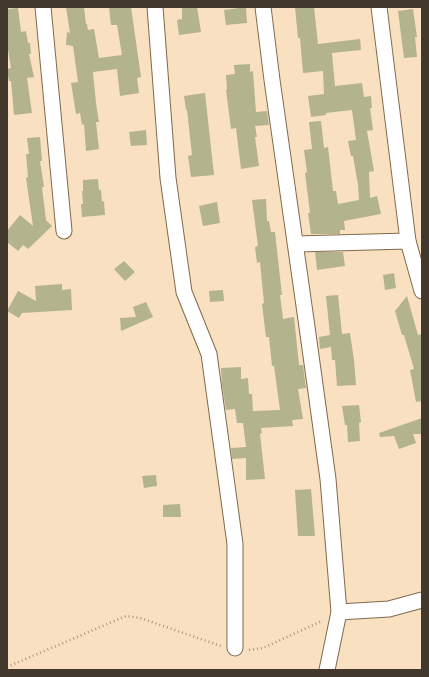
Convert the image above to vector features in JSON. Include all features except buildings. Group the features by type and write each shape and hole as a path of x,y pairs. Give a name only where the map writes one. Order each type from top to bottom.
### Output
{"street":[{"path":"43,7 64,231"},
{"path":"155,7 168,178 184,292 209,354 236,544 235,648"},
{"path":"263,7 328,479 339,612 327,670"},
{"path":"379,7 408,241 422,291"},
{"path":"296,244 408,241"},
{"path":"339,612 389,609 422,600"}],"path":[{"path":"7,667 126,616 140,618 220,645 246,650 263,648 339,612"}]}
